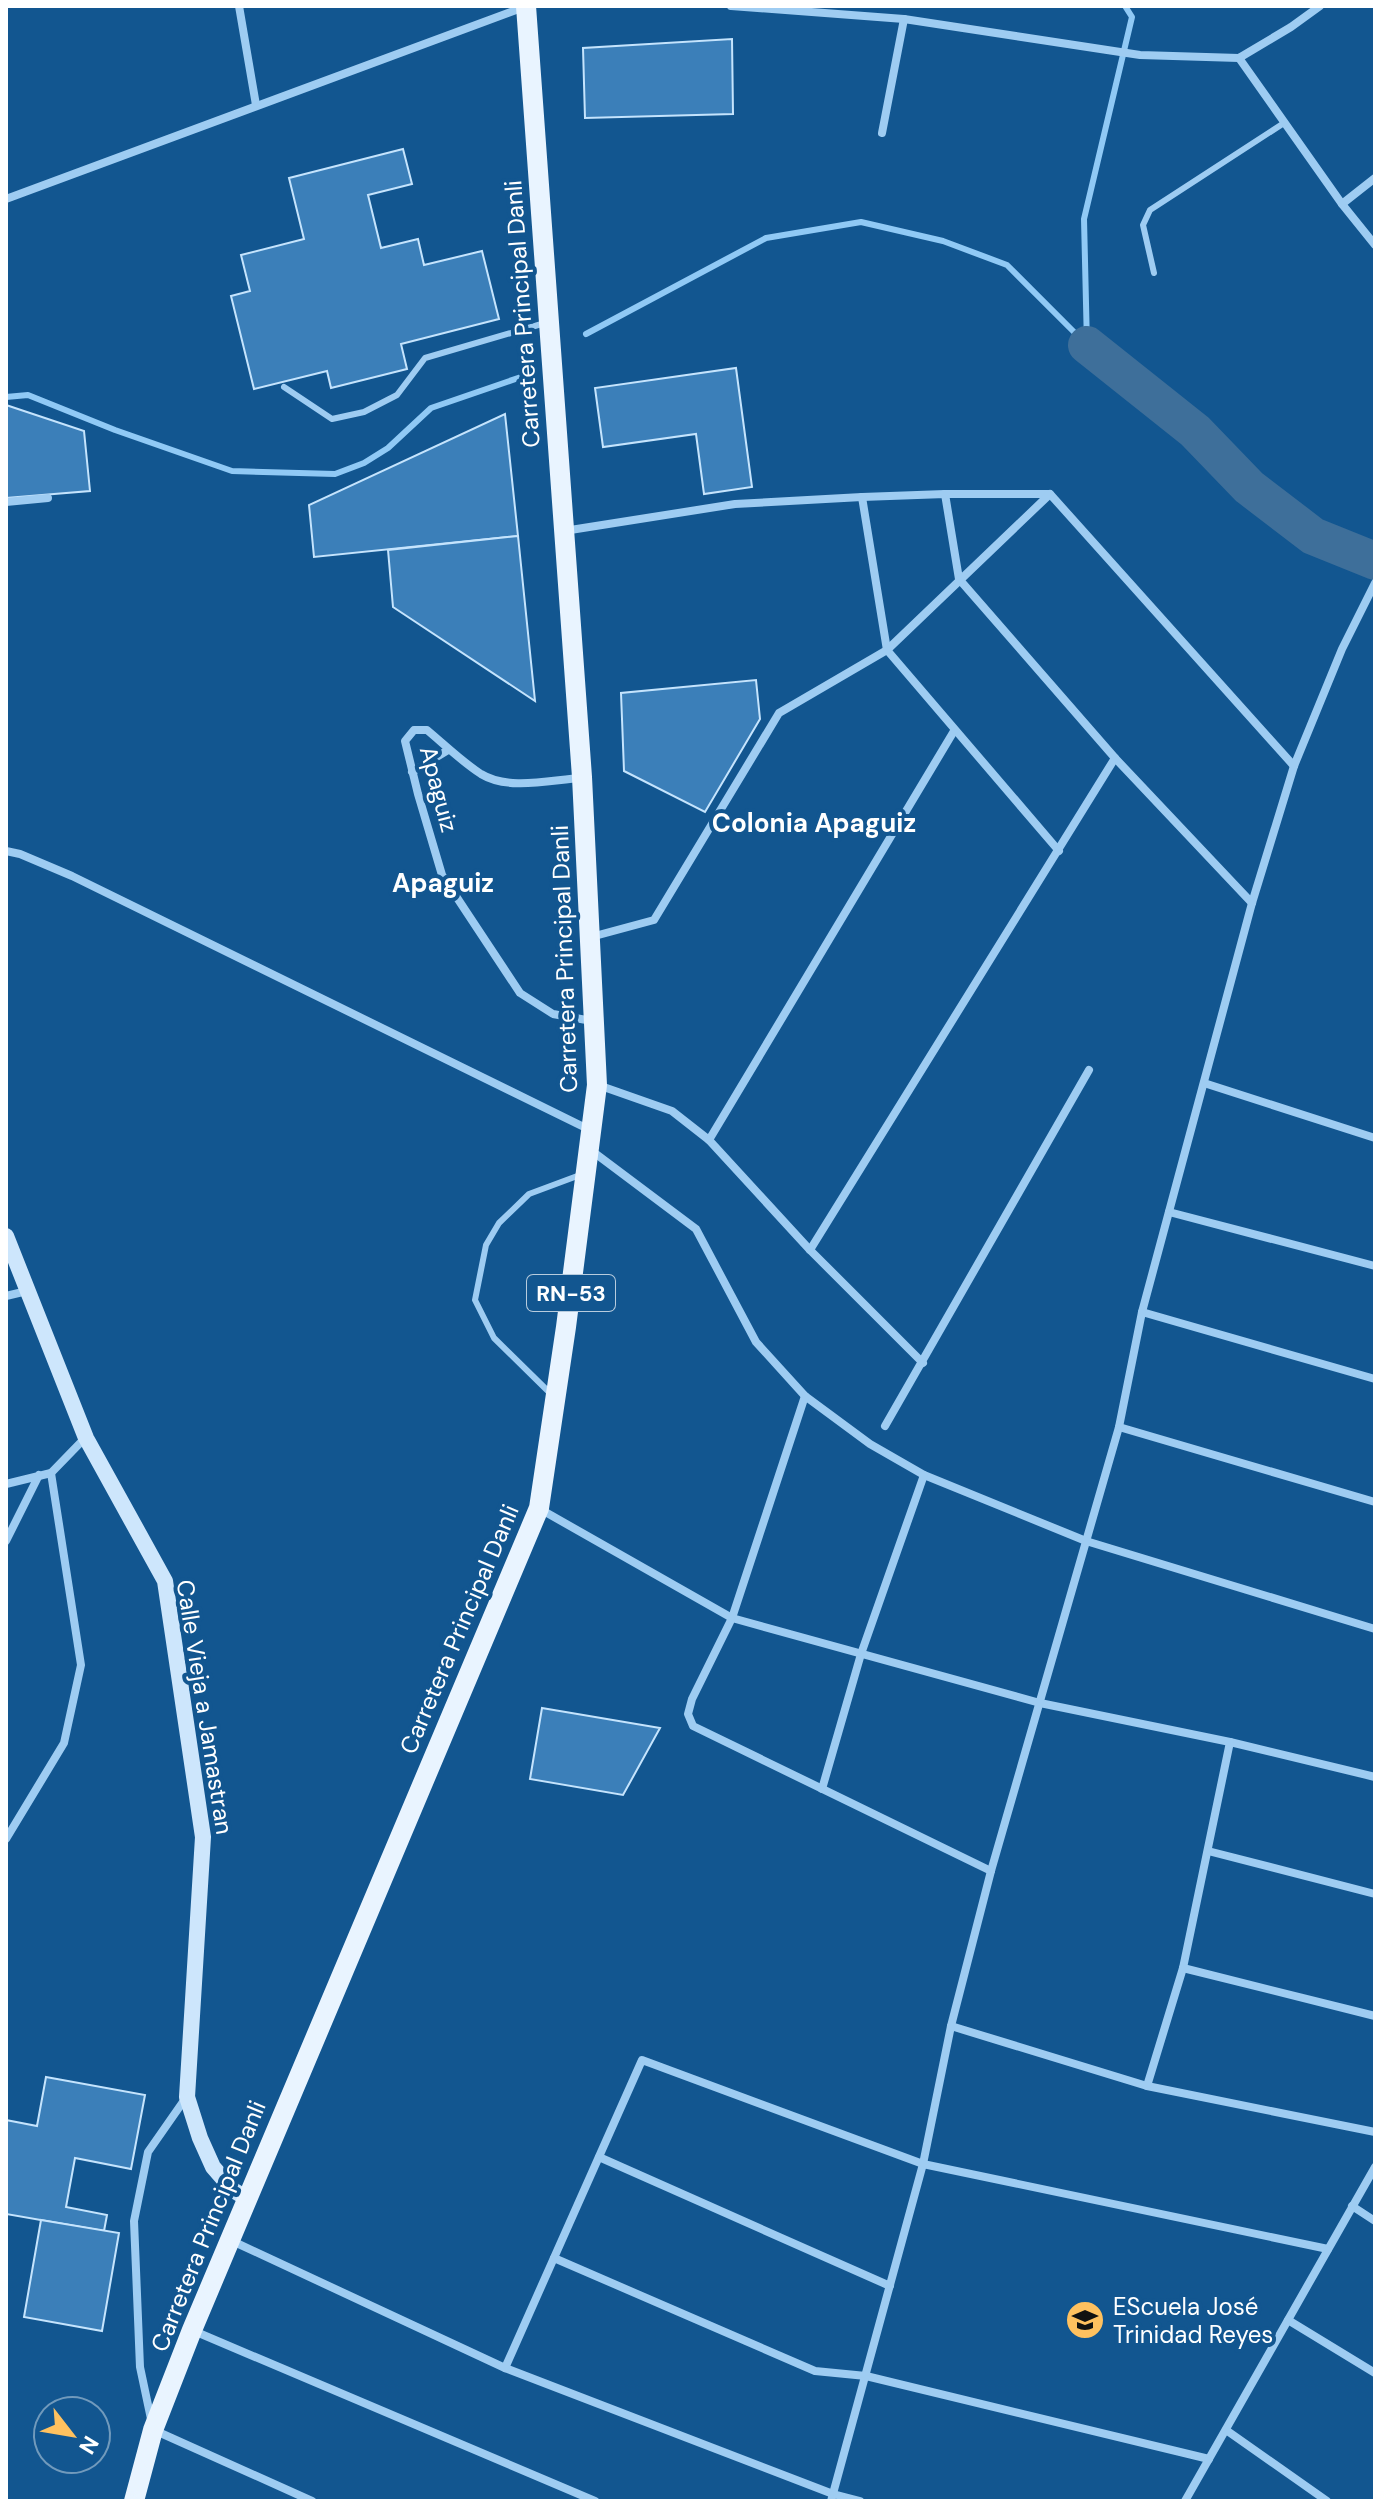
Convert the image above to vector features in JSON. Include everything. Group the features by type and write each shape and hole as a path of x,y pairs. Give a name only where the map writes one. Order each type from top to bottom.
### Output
{"main road":[{"name":"Carretera Principal Danli","path":"134,2501 153,2430 192,2330 539,1508 588,1173 597,1085 582,777 526,6"}],"street":[{"path":"239,6 256,105"},
{"path":"6,199 526,6 533,6"},
{"path":"731,6 904,19 1140,55 1239,58 1320,6"},
{"path":"882,133 904,19"},
{"path":"1239,58 1342,204 1375,245"},
{"path":"1342,204 1375,178"},
{"path":"564,531 735,504 945,494 1050,494 1294,766"},
{"path":"945,494 959,579 1115,758 1252,903"},
{"path":"590,937 654,920 779,713 887,650 1050,494"},
{"path":"862,497 887,650 1059,851"},
{"path":"6,502 48,498"},
{"path":"832,2498 923,2164 951,2026 991,1871 1119,1427 1142,1312 1252,903 1294,766 1342,649 1375,583"},
{"name":"Apaguiz","path":"582,777 512,783 484,776 427,730 414,730 405,741 442,875 520,993 553,1014 592,1021"},
{"path":"709,1140 954,731"},
{"path":"412,772 448,750"},
{"path":"810,1250 1115,758"},
{"path":"6,851 72,876 592,1141 696,1229 756,1342 805,1396 870,1444 924,1475 1086,1541 1375,1629"},
{"path":"885,1426 1089,1070"},
{"path":"1204,1083 1375,1138"},
{"path":"597,1085 672,1111 709,1140 810,1250 923,1363"},
{"path":"1169,1212 1375,1266"},
{"name":"Calle Vieja a Jamastran","path":"6,1236 86,1438 165,1581 203,1837 187,2097 213,2167 233,2190 246,2198"},
{"path":"6,1296 28,1291"},
{"path":"1142,1312 1375,1379"},
{"path":"805,1396 732,1618 692,1699 688,1714 693,1726 991,1871"},
{"path":"1119,1427 1375,1502"},
{"path":"6,1484 51,1473 86,1438"},
{"path":"6,1839 64,1743 81,1665 51,1473"},
{"path":"6,1541 39,1475"},
{"path":"822,1789 861,1654 924,1475"},
{"path":"539,1508 732,1618 1040,1703 1230,1742 1375,1777"},
{"path":"1147,2086 1183,1968 1230,1742"},
{"path":"1208,1851 1375,1894"},
{"path":"1183,1968 1375,2016"},
{"path":"951,2026 1147,2086 1375,2132"},
{"path":"505,2368 642,2060 923,2164 1328,2249"},
{"path":"187,2097 148,2152 134,2221 140,2367 153,2430 312,2501"},
{"path":"599,2157 890,2286"},
{"path":"1185,2501 1375,2167"},
{"path":"1352,2206 1375,2221"},
{"path":"229,2240 505,2368 832,2498 860,2501"},
{"path":"554,2258 815,2371 866,2376 1209,2459"},
{"path":"1288,2320 1375,2373"},
{"path":"192,2330 595,2501"},
{"path":"1226,2430 1327,2501"}],"lane":[{"path":"1154,273 1143,225 1150,210 1284,123"},
{"path":"284,387 332,419 364,412 397,395 425,358 549,322"},
{"path":"555,1399 494,1338 475,1300 486,1245 499,1223 529,1194 588,1173"}],"building":[{"path":"732,39 733,114 585,118 583,48"},
{"path":"403,149 412,184 368,195 381,248 418,239 424,265 482,251 499,319 401,344 407,369 331,388 327,371 254,389 231,296 250,291 241,255 304,239 289,178"},
{"path":"736,368 752,487 704,494 696,434 603,447 595,388"},
{"path":"6,405 84,431 90,491 6,498"},
{"path":"505,414 518,536 314,557 309,505"},
{"path":"518,536 535,701 393,607 388,550"},
{"path":"756,680 760,719 705,812 624,771 621,693"},
{"path":"542,1708 660,1728 623,1795 530,1779"},
{"path":"46,2077 145,2095 131,2169 75,2158 66,2207 107,2215 104,2231 6,2214 6,2120 37,2126"},
{"path":"41,2220 119,2233 102,2331 24,2317"}],"waterway":[{"path":"1087,345 1084,219 1132,17 1125,6"},
{"path":"586,334 766,238 861,222 943,241 1007,265 1087,345"},
{"path":"1087,345 1195,431 1249,487 1313,536 1375,561"},
{"path":"6,397 28,395 115,430 232,471 335,474 364,463 388,448 431,408 527,375"}],"place":[{"name":"EScuela José Trinidad Reyes","path":"1085,2320"}],"district":[{"name":"Colonia Apaguiz","path":"814,823"},
{"name":"Apaguiz","path":"443,883"}]}
